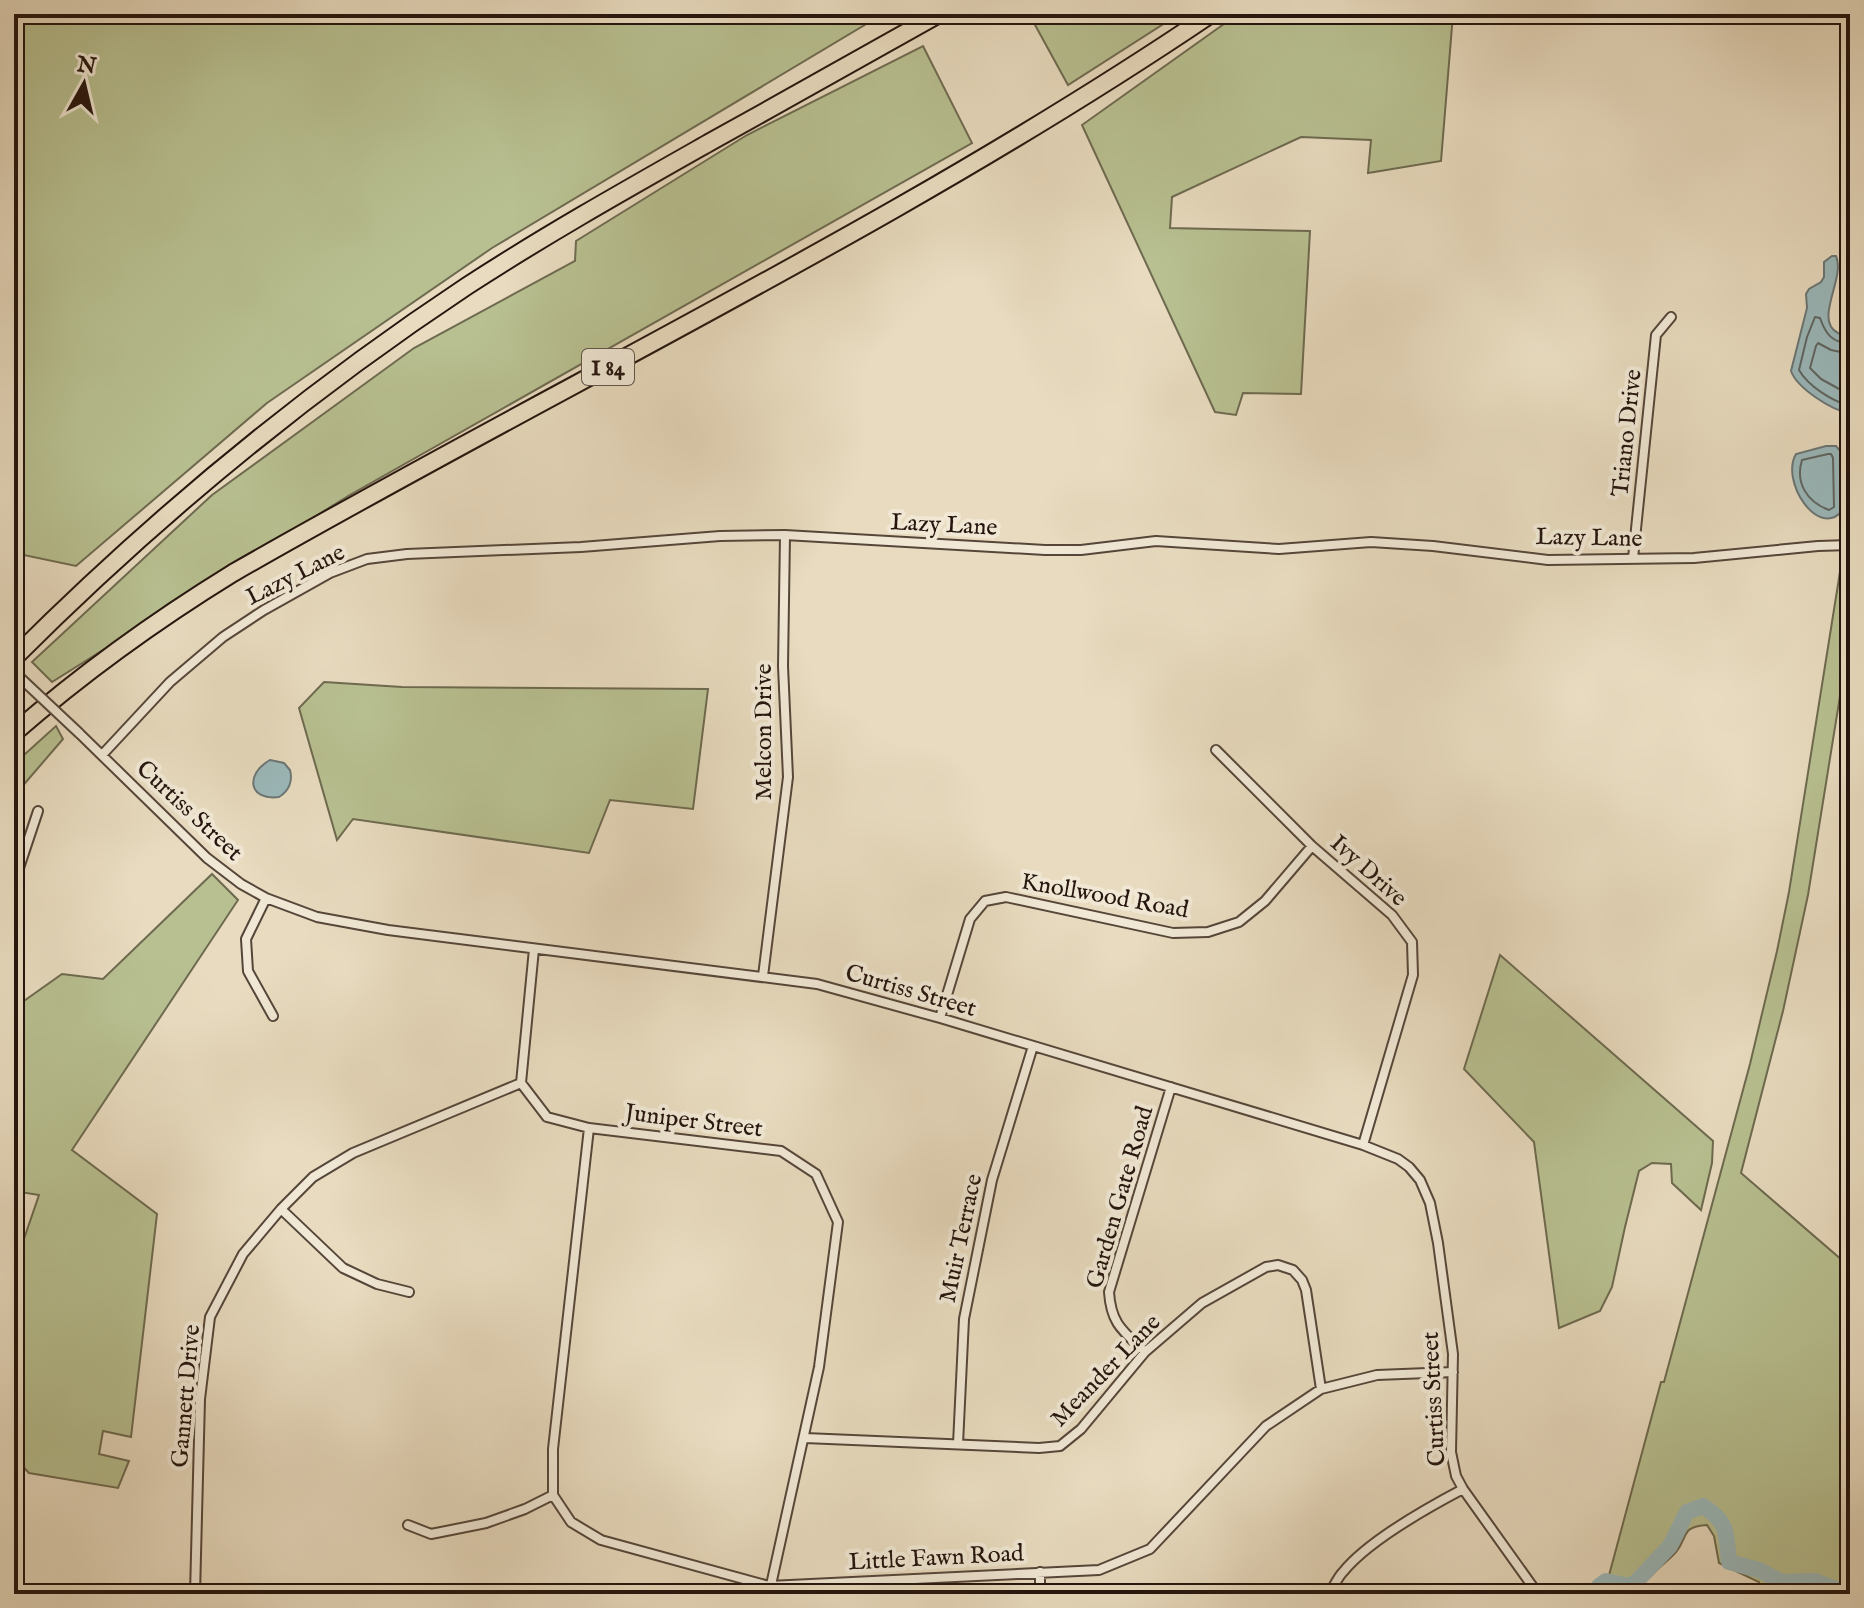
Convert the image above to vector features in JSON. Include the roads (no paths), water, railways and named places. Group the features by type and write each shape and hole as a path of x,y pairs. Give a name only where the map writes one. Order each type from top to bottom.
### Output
{"highway":[{"path":"14,658 104,571 197,489 281,421 393,338 587,212 939,14"},
{"name":"I 84","path":"14,733 117,650 233,573 907,203 1066,108 1211,14"}],"street":[{"name":"Triano Drive","path":"1633,558 1656,335 1671,317"},
{"name":"Lazy Lane","path":"102,755 170,682 213,644 264,610 330,573 367,559 407,554 785,535 1045,550 1081,550 1156,541 1279,549 1371,542 1548,560 1694,558 1850,545"},
{"name":"Melcon Drive","path":"763,976 788,777 783,666 785,535"},
{"name":"Curtiss Street","path":"14,672 222,871 266,898 294,910 334,922 817,984 1171,1087 1363,1145 1398,1159 1409,1167 1426,1191 1438,1243 1450,1328 1453,1372 1451,1452 1456,1476 1538,1594"},
{"name":"Ivy Drive","path":"1216,750 1312,846 1392,915 1412,942 1413,975 1363,1145"},
{"path":"14,883 38,811"},
{"name":"Knollwood Road","path":"940,1018 970,919 985,901 1006,897 1173,933 1208,932 1239,922 1265,901 1312,846"},
{"path":"266,898 246,939 248,971 273,1016"},
{"path":"521,1083 534,949"},
{"name":"Muir Terrace","path":"958,1444 964,1319 992,1180 1033,1046"},
{"name":"Juniper Street","path":"521,1083 547,1117 589,1128 781,1151 816,1174 838,1222 819,1367 769,1590"},
{"name":"Gannett Drive","path":"195,1594 200,1399 210,1317 243,1254 313,1177 353,1153 521,1083"},
{"name":"Garden Gate Road","path":"1145,1352 1117,1325 1110,1309 1109,1292 1171,1087"},
{"path":"408,1525 431,1534 486,1523 553,1495 553,1449 589,1128"},
{"path":"281,1209 343,1268 377,1284 409,1292"},
{"name":"Meander Lane","path":"805,1438 1039,1448 1060,1446 1081,1429 1145,1352 1202,1303 1266,1267 1278,1265 1293,1270 1306,1290 1321,1389"},
{"name":"Little Fawn Road","path":"553,1495 571,1522 601,1540 769,1590 1099,1570 1150,1549 1266,1426 1321,1389 1377,1375 1453,1372"},
{"path":"1329,1594 1342,1573 1366,1549 1463,1489"},
{"path":"1040,1572 1040,1594"}],"water":[{"path":"1836,256 1838,265 1829,319 1831,327 1838,333 1850,337 1849,413 1833,408 1816,397 1794,378 1791,371 1807,308 1806,294 1821,282 1824,262"},
{"path":"1836,446 1842,453 1842,511 1832,518 1822,518 1804,503 1793,478 1792,465 1796,454"},
{"path":"270,760 284,763 290,770 289,785 279,797 261,795 254,785 256,772"}],"waterway":[{"path":"1597,1594 1599,1586 1606,1581 1629,1586 1636,1582 1670,1546 1687,1512 1703,1506 1718,1518 1725,1530 1729,1562 1759,1570 1782,1582 1815,1581 1841,1591 1850,1586"},
{"path":"1801,1582 1810,1594"}]}
